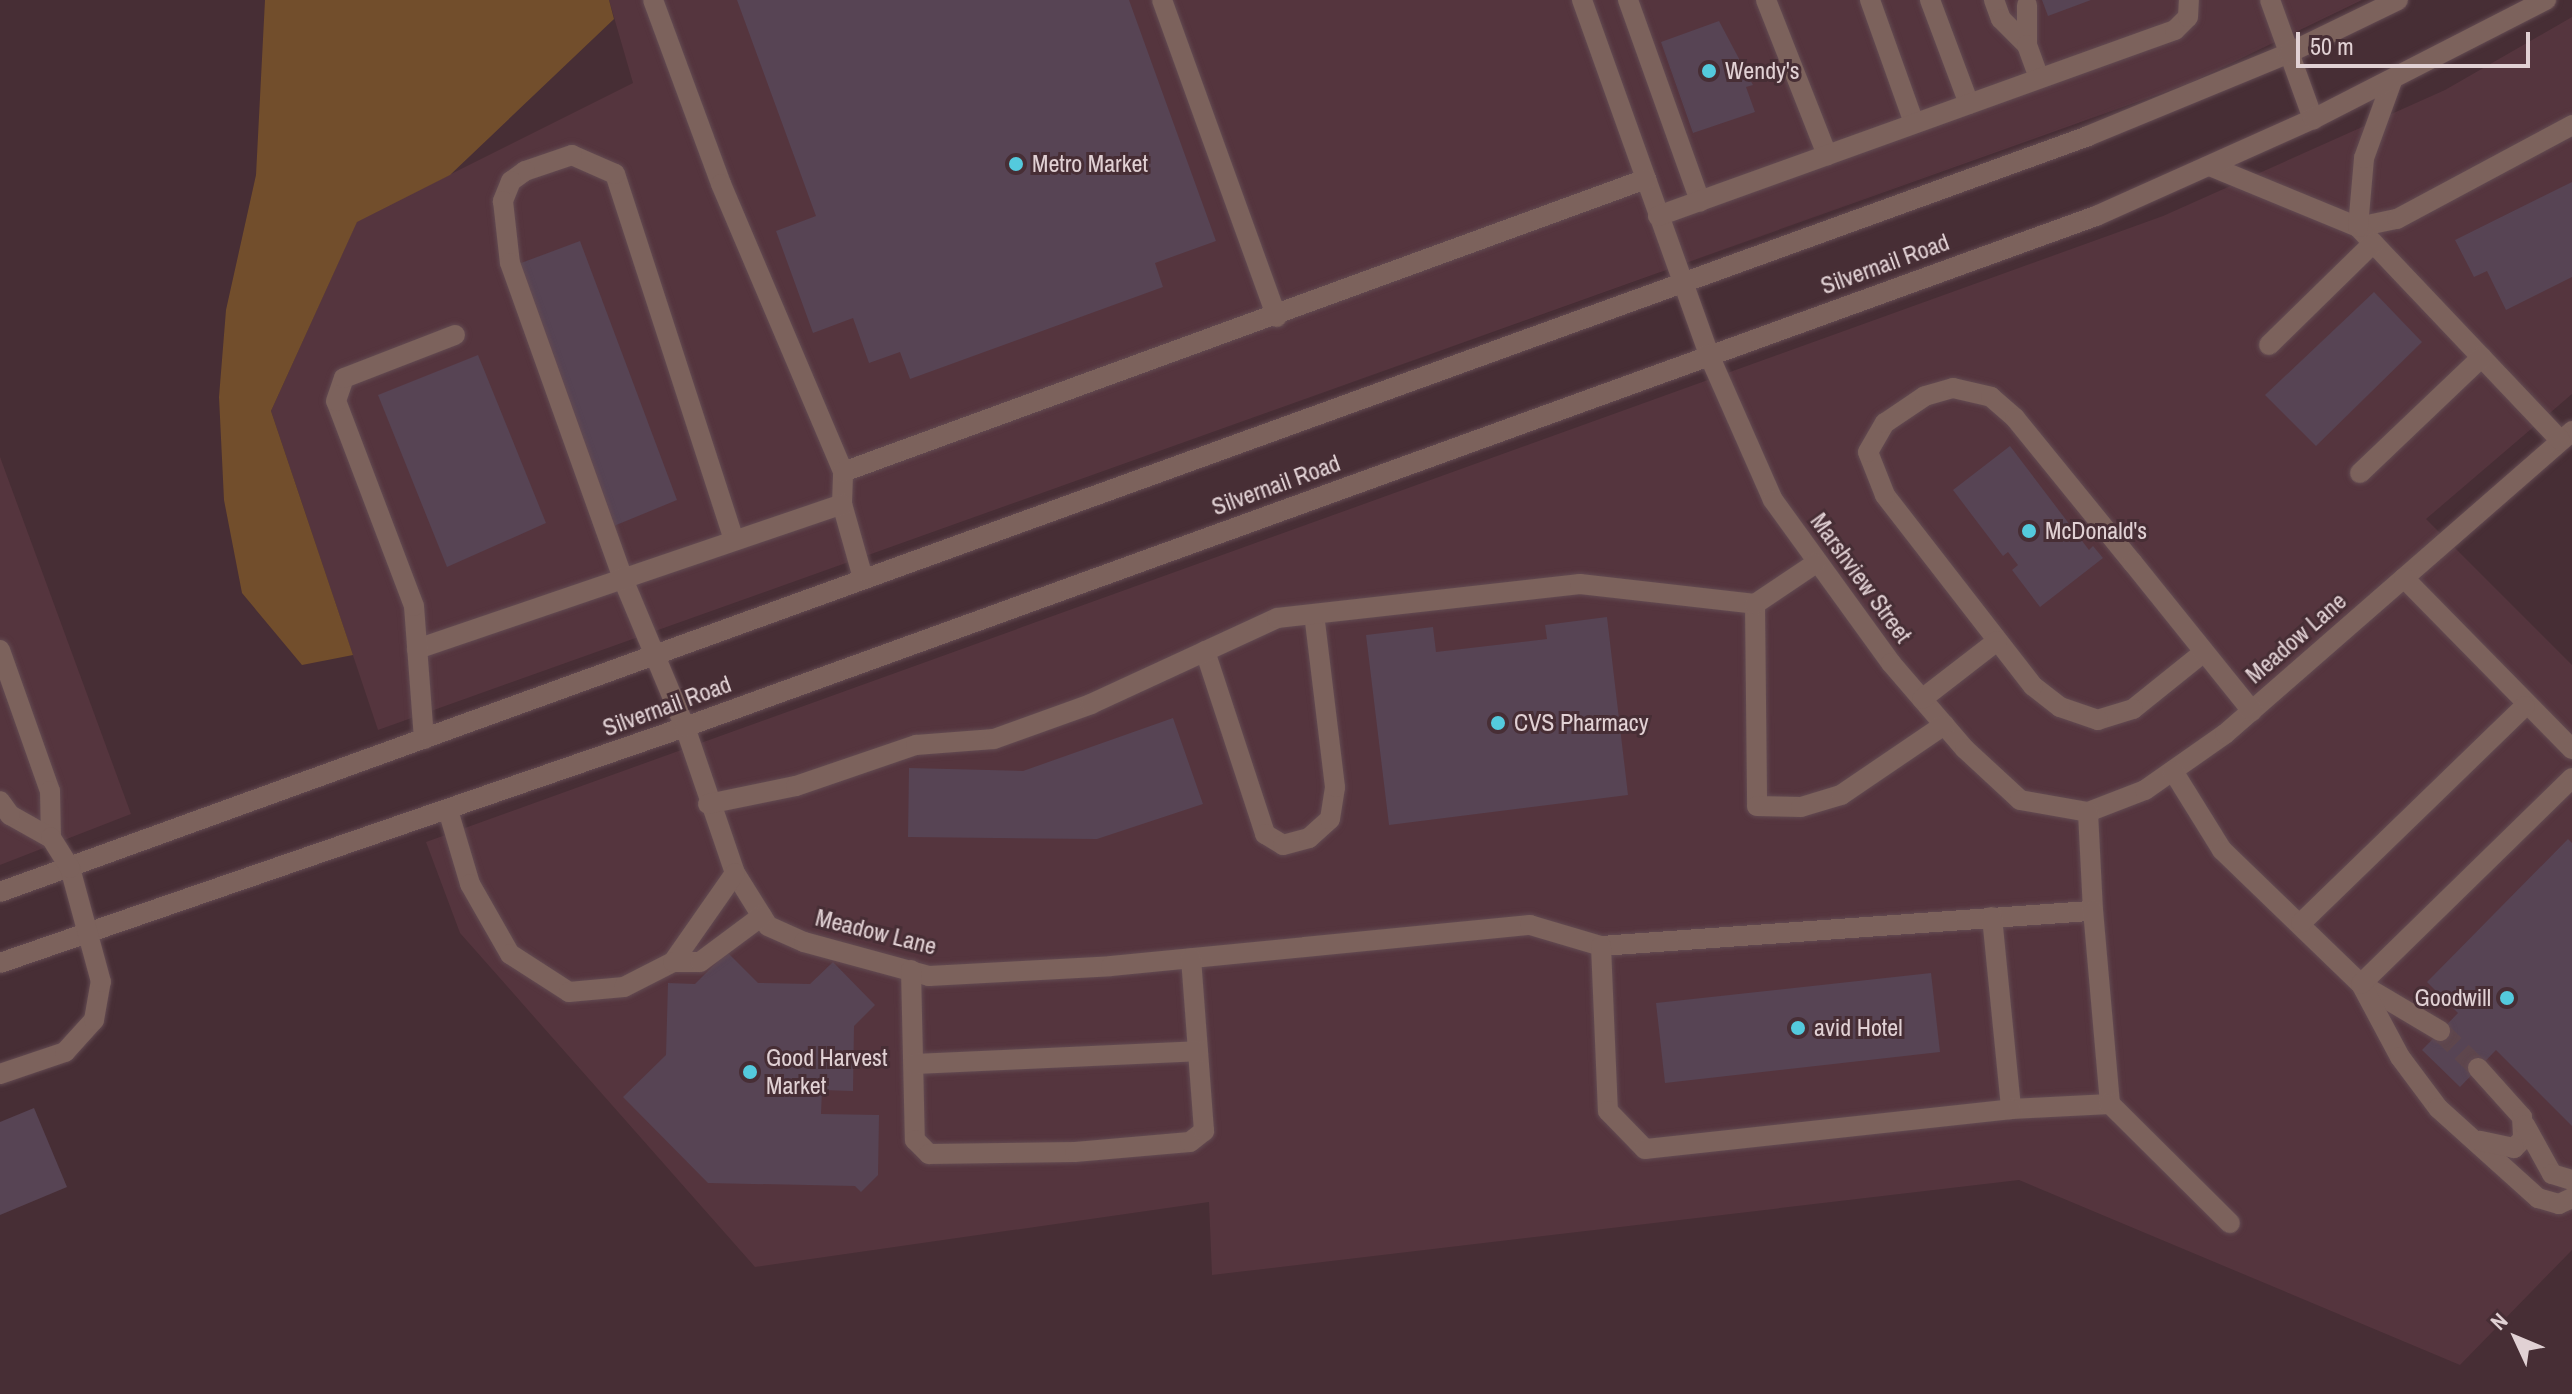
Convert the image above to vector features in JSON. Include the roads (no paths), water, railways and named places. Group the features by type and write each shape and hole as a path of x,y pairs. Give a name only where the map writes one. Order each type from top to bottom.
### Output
{"street":[{"path":"653,0 721,184 843,472 842,504 863,578"},
{"path":"1162,0 1277,317"},
{"path":"1628,0 1700,201"},
{"path":"1766,0 1827,155"},
{"path":"1870,0 1914,123"},
{"path":"1930,0 1969,104"},
{"path":"1994,0 2001,19 2027,45"},
{"path":"1658,216 2175,30 2188,17 2189,0"},
{"path":"2270,0 2313,119"},
{"path":"0,892 2088,136 2289,53 2398,0"},
{"name":"Silvernail Road","path":"0,963 685,727 2096,216 2313,119 2546,0"},
{"name":"Marshview Street","path":"1589,2 1682,283 1755,465 1816,563 1922,699 2020,800"},
{"path":"2027,5 2027,45 2039,78"},
{"path":"2358,227 2364,158 2392,81"},
{"path":"2358,227 2397,219 2572,125"},
{"name":"Meadow Lane","path":"734,540 615,174 572,155 547,160 511,181 503,217 510,263 623,579 685,727 708,804 735,873 768,926 804,942 929,976 1191,958 1530,925 1601,946"},
{"path":"2210,166 2358,227 2482,357 2566,435"},
{"path":"843,472 1277,317 1646,179"},
{"path":"2269,345 2373,243"},
{"path":"424,739 414,606 336,401 344,378 455,335"},
{"path":"2360,473 2482,357"},
{"path":"2204,652 2133,709 2098,720 2060,707 2033,686 1997,641 1869,468 1868,452 1894,413 1953,388 1974,389 2015,418 2252,711"},
{"name":"Meadow Lane","path":"2020,800 2088,812 2117,805 2173,771 2252,711 2566,435"},
{"path":"417,649 842,504"},
{"path":"708,804 796,786 916,745 994,739 1277,618 1580,584 1755,604 1816,563"},
{"path":"2404,578 2525,706 2572,749"},
{"path":"1755,604 1757,806 1801,807 1841,795 1944,725"},
{"path":"1205,651 1265,834 1283,845 1309,838 1330,819 1335,787 1314,614"},
{"path":"1922,699 1997,641"},
{"path":"0,650 50,791 51,838"},
{"path":"2301,923 2525,706"},
{"path":"2173,771 2222,850 2361,984 2440,1031"},
{"path":"2361,984 2572,778"},
{"path":"0,801 51,838 70,868 101,982 94,1020 65,1052 0,1074"},
{"path":"448,810 470,884 510,954 569,992 589,994 624,987 673,962 700,962 762,916"},
{"path":"2088,812 2093,911 2110,1104 2230,1223"},
{"path":"673,962 735,873"},
{"path":"2093,911 1601,946 1608,1111 1645,1149 2011,1109 2110,1104"},
{"path":"1992,917 2011,1109"},
{"path":"911,970 915,1140 929,1154 1075,1152 1190,1142 1204,1131 1191,958"},
{"path":"2361,984 2400,1057 2438,1108 2538,1198 2559,1204 2572,1198"},
{"path":"914,1064 1198,1051"},
{"path":"2478,1068 2522,1117 2538,1158 2552,1174 2572,1180"},
{"path":"2472,1138 2514,1148 2523,1139 2522,1117"}],"tunnel":[{"path":"2440,1031 2478,1068"}],"place":[{"name":"Wendy's","path":"1709,71"},
{"name":"Metro Market","path":"1016,164"},
{"name":"McDonald's","path":"2029,531"},
{"name":"CVS Pharmacy","path":"1498,723"},
{"name":"Goodwill","path":"2507,998"},
{"name":"avid Hotel","path":"1798,1028"},
{"name":"Good Harvest Market","path":"750,1072"}]}
